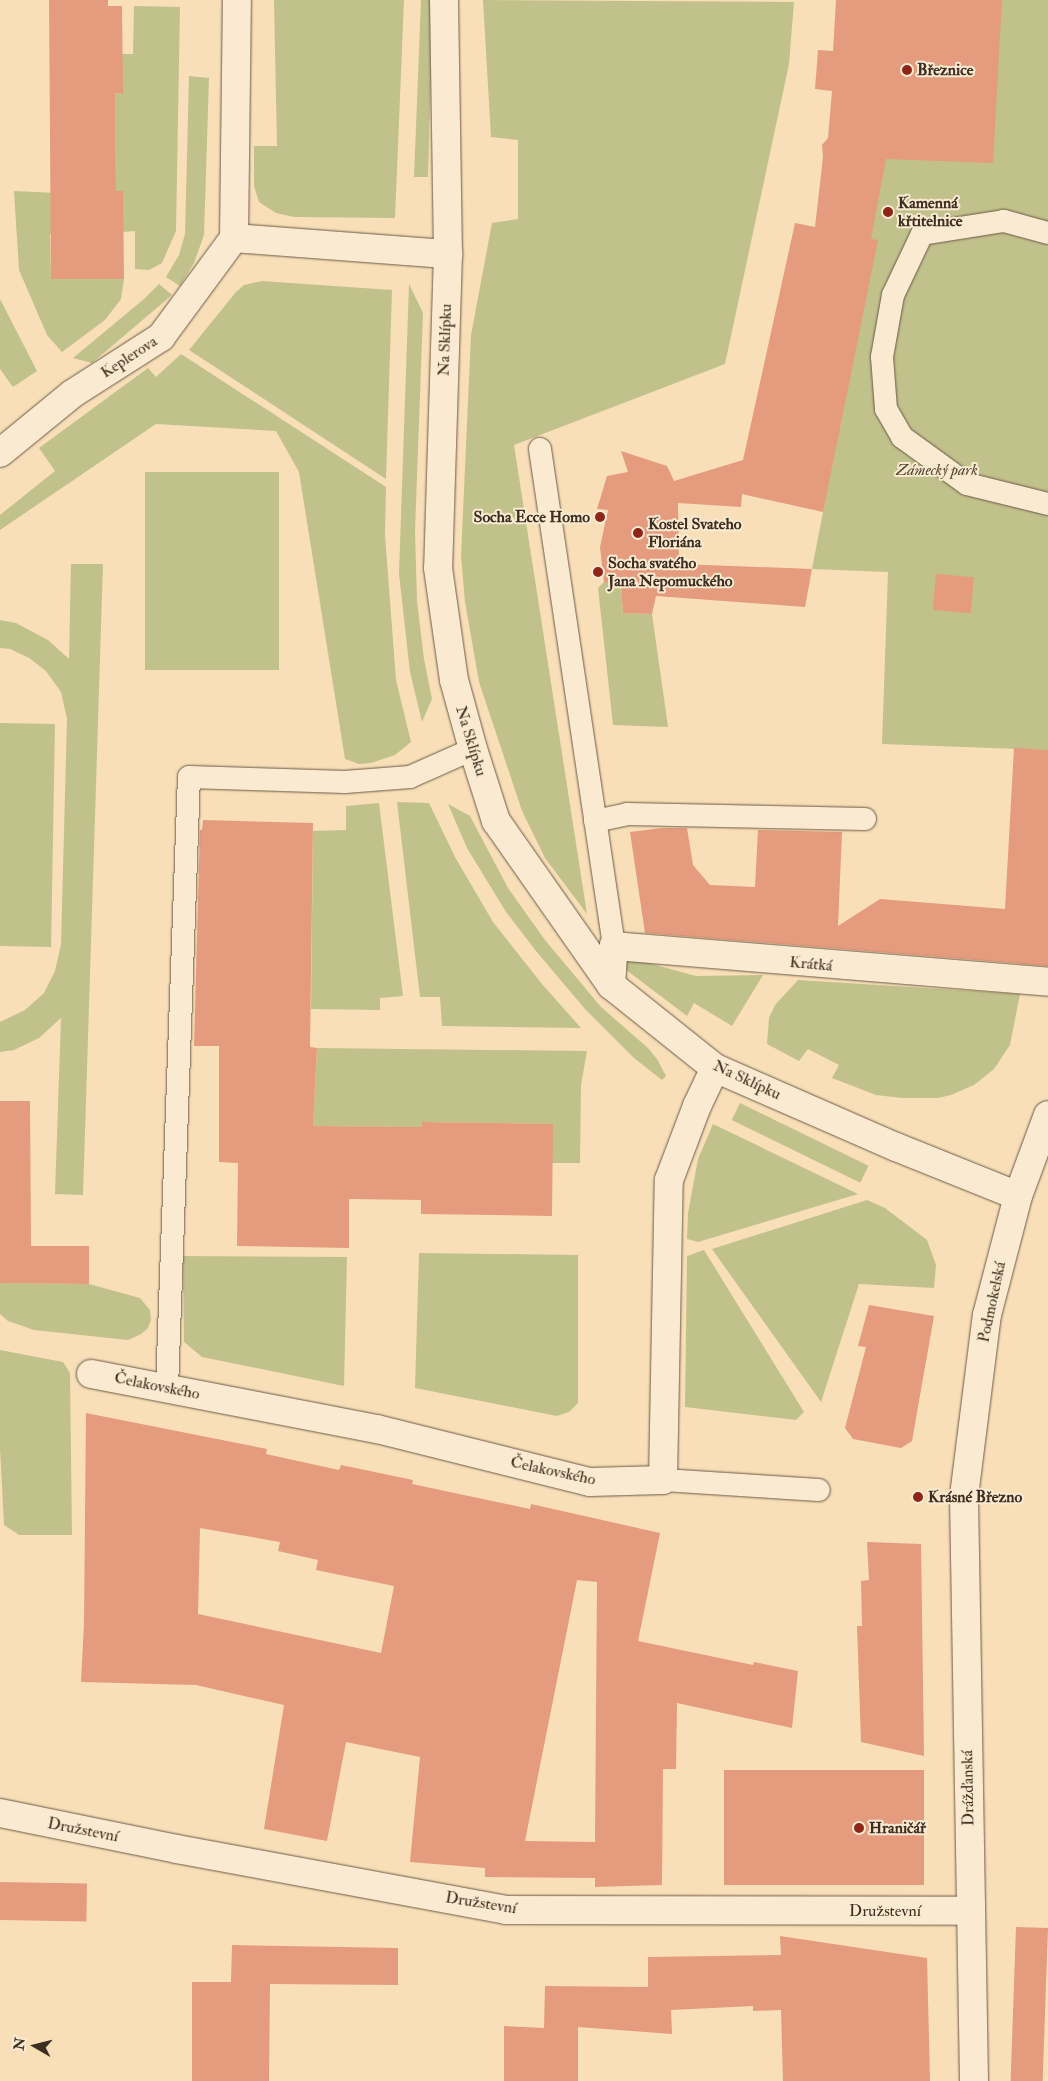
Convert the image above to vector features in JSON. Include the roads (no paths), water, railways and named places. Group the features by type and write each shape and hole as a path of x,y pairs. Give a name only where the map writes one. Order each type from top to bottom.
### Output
{"street":[{"path":"237,0 234,238 448,254"},
{"name":"Na Sklípku","path":"444,0 448,254 438,568 454,680 496,821 612,985 714,1068 896,1147 1018,1196"},
{"name":"Keplerova","path":"0,453 72,394 160,337 234,238"},
{"path":"612,985 614,946"},
{"name":"Krátká","path":"614,946 1048,982"},
{"path":"662,1480 669,1180 697,1106 714,1068"},
{"name":"Podmokelská","path":"964,1496 986,1315 1018,1196 1048,1115"},
{"name":"Čelakovského","path":"92,1374 377,1429 590,1482 662,1480"},
{"name":"Drážďanská","path":"964,1496 974,2081"},
{"name":"Družstevní","path":"0,1813 177,1849 506,1910 970,1911"}],"lane":[{"path":"1048,233 1004,220 922,234 893,295 882,357 886,409 902,437 967,484 1048,504"},
{"path":"540,449 614,946"},
{"path":"167,1388 189,777 345,782 410,777 473,749"},
{"path":"595,821 627,814 866,819"},
{"path":"662,1480 819,1490"}],"place":[{"name":"Březnice","path":"907,70"},
{"name":"Kamenná křtitelnice","path":"888,212"},
{"name":"Socha Ecce Homo","path":"600,517"},
{"name":"Kostel Svateho Floriána","path":"638,533"},
{"name":"Socha svatého Jana Nepomuckého","path":"598,572"},
{"name":"Krásné Březno","path":"918,1497"},
{"name":"Hraničář","path":"859,1828"}],"park label":[{"name":"Zámecký park","path":"937,470"}]}
